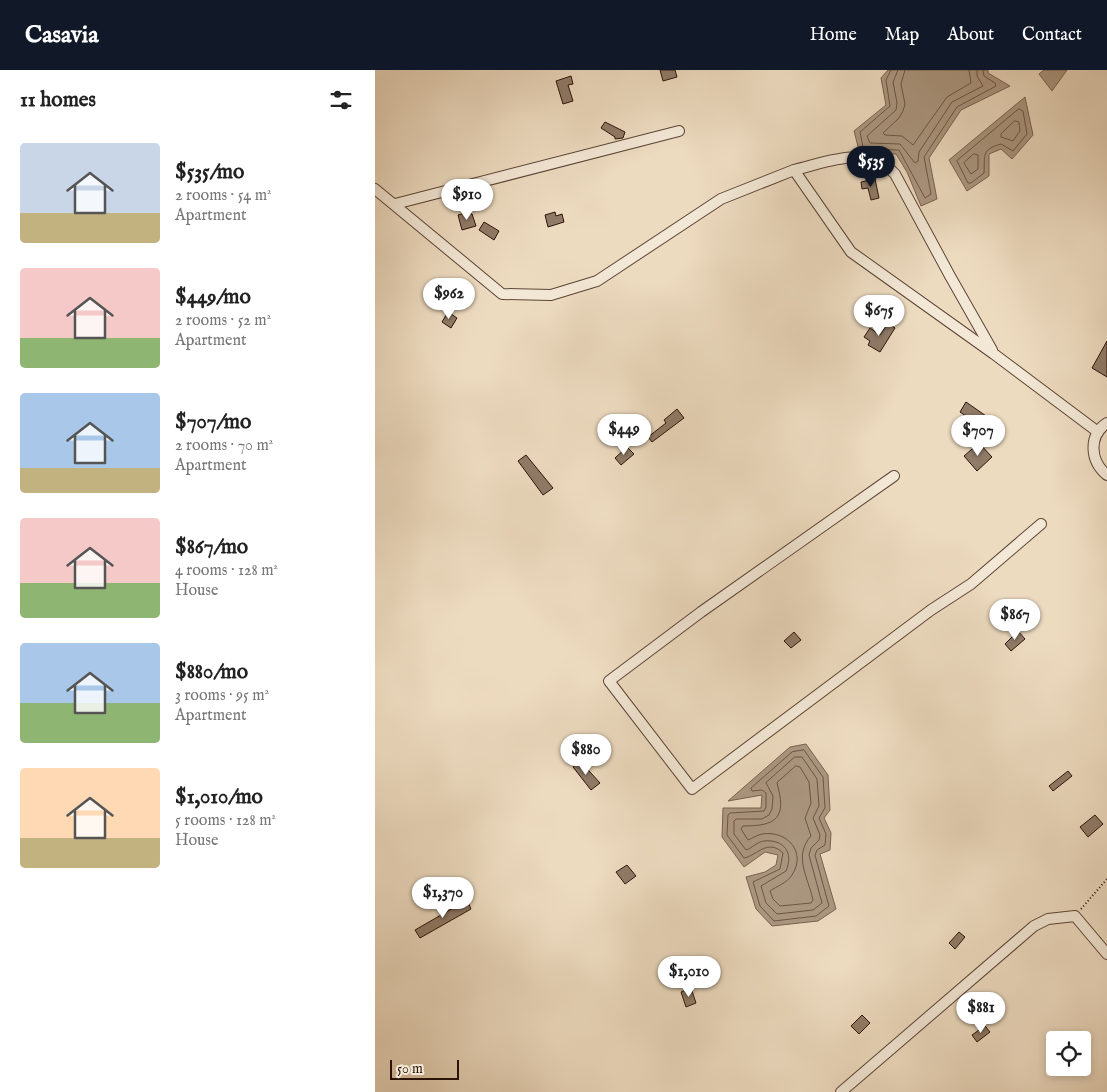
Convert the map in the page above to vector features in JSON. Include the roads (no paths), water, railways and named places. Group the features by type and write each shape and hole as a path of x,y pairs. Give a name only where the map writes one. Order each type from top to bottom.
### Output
{"street":[{"path":"395,204 679,131"},
{"path":"375,189 502,294 551,295 597,281 721,199 794,170 857,156 875,160 895,174 994,354"},
{"path":"794,170 851,252 994,354 1098,432"},
{"path":"1107,423 1098,432 1093,447 1097,464 1107,475"},
{"path":"895,476 701,612 609,681 692,789 931,610 971,584 1041,524"},
{"path":"841,1092 1034,926 1048,920 1075,916 1107,954"}],"water":[{"path":"888,70 988,70 988,73 1010,86 961,110 929,158 937,199 921,206 907,172 896,154 860,154 854,131 886,105 881,78"},
{"path":"1044,70 1067,70 1052,91 1039,74"},
{"path":"1025,97 1033,135 1012,159 1001,149 989,154 989,176 967,191 949,160"},
{"path":"806,744 828,775 830,810 824,818 831,833 830,850 820,854 836,909 818,921 772,926 756,909 746,877 765,872 776,865 778,855 765,852 744,867 722,837 723,808 761,808 762,795 728,801 790,747"}]}
